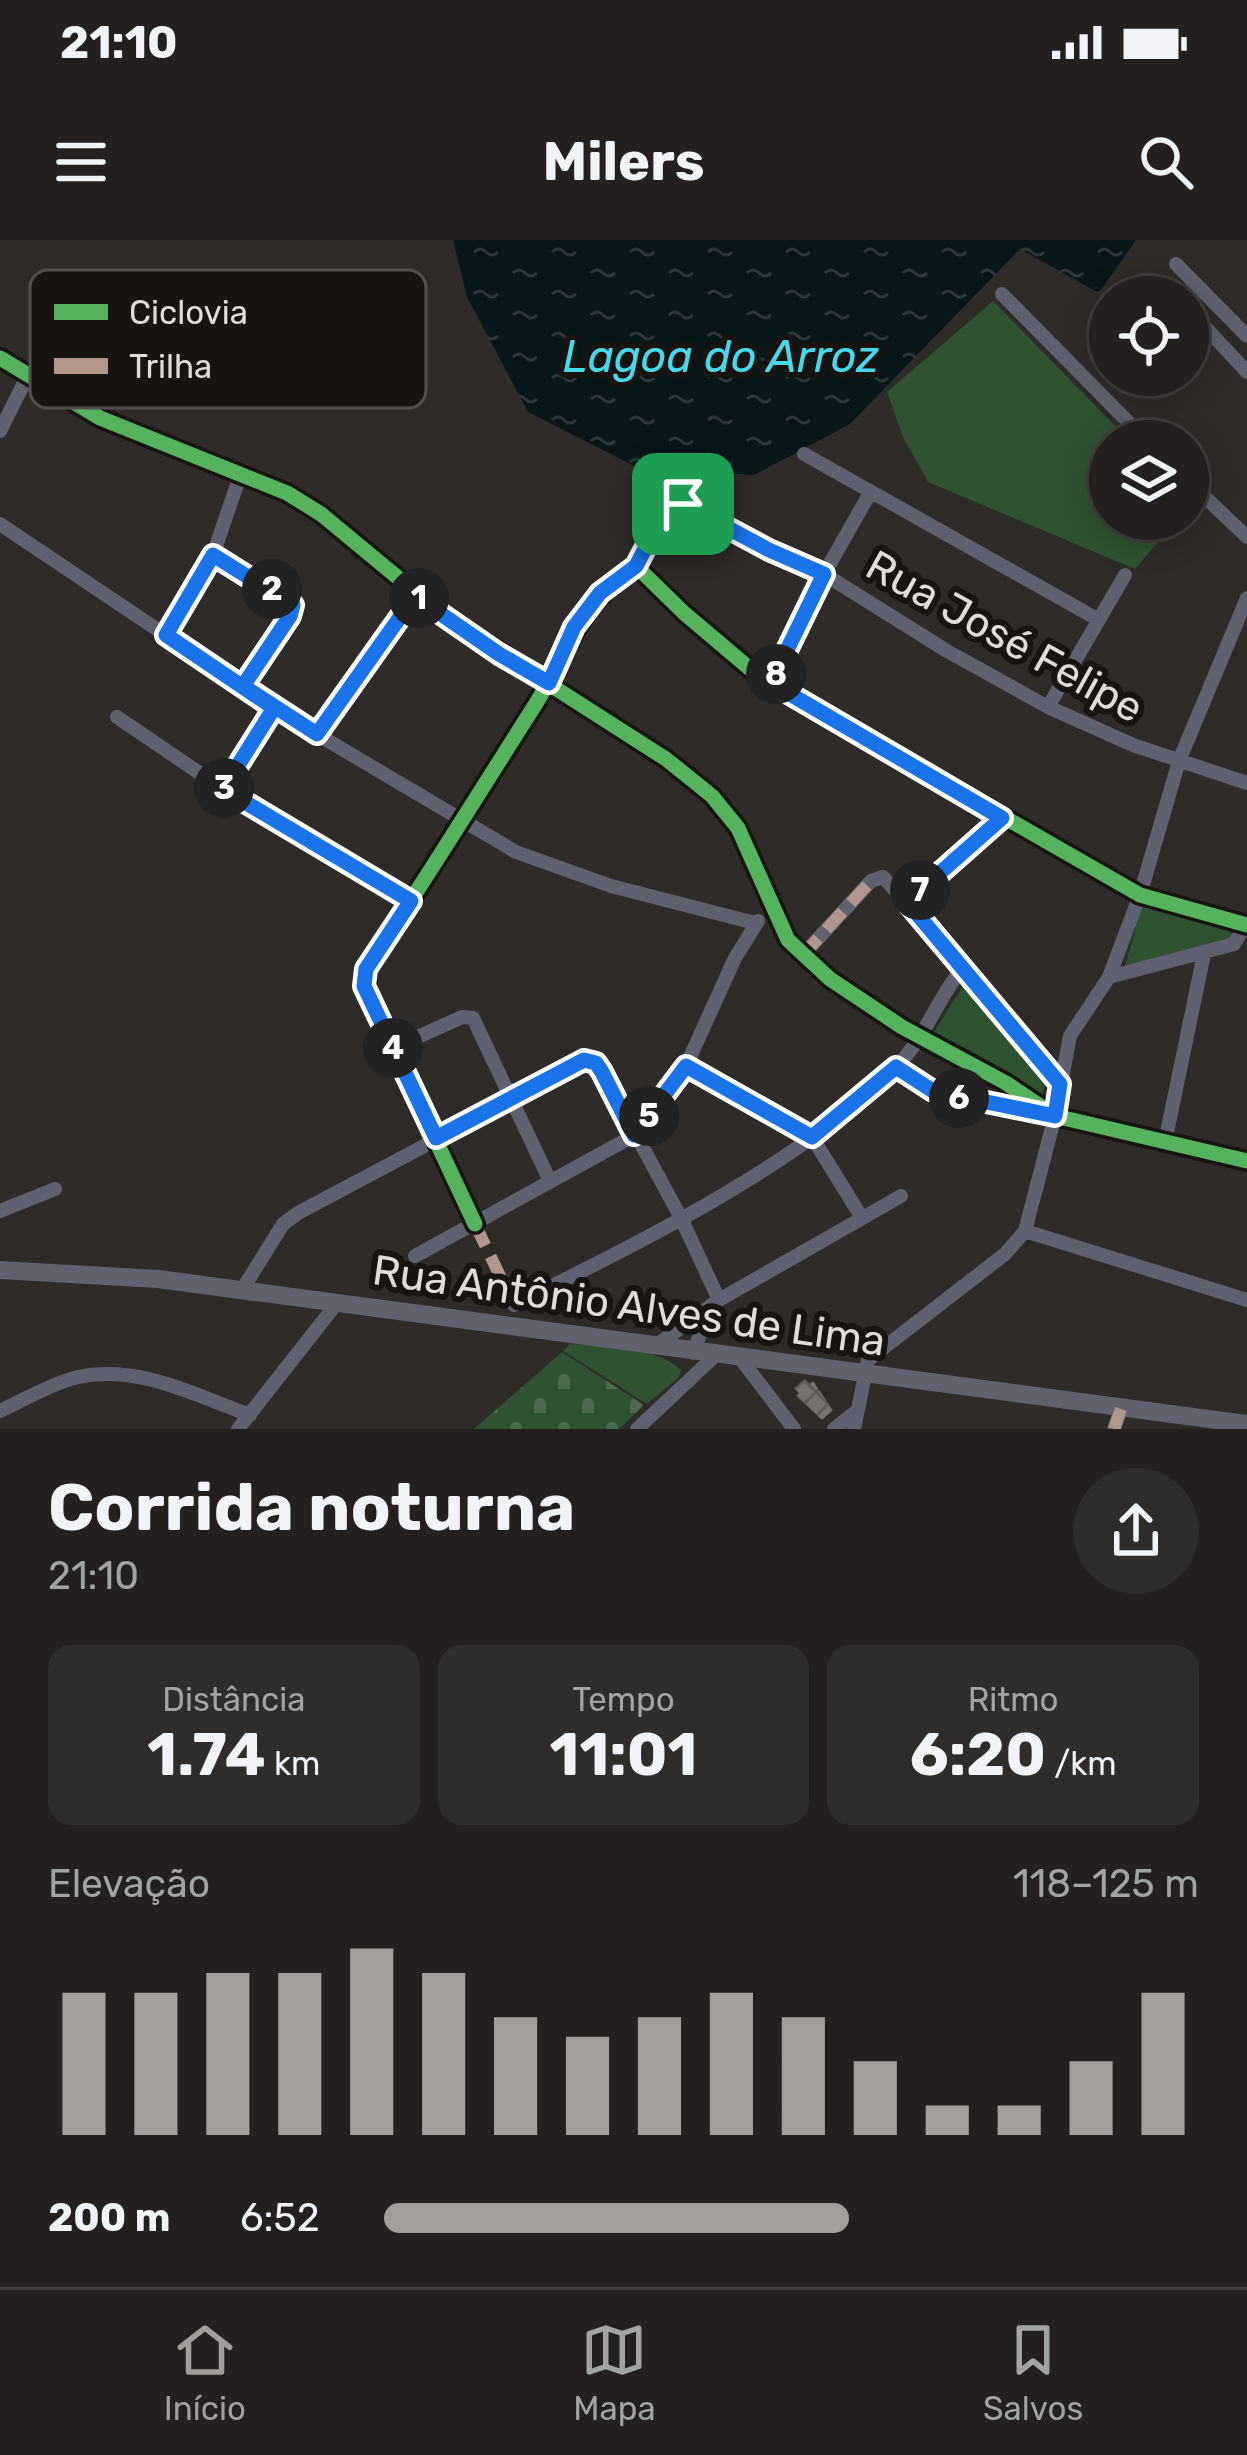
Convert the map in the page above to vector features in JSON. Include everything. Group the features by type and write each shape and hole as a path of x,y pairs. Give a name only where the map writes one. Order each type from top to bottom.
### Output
{"main road":[{"name":"Rua Antônio Alves de Lima","path":"0,1270 112,1275 242,1290 1247,1424"}],"street":[{"path":"1176,264 1247,336"},
{"path":"1002,294 1126,420"},
{"path":"1209,331 1247,372"},
{"path":"0,358 28,375 0,431"},
{"path":"83,408 287,493 321,514 415,596 649,746 712,796 738,828 774,914 802,956 830,980 1055,1116"},
{"path":"804,454 1100,620"},
{"path":"166,635 213,555 240,476"},
{"path":"771,683 870,493"},
{"path":"1209,502 1247,537"},
{"name":"Rua José Felipe","path":"636,566 665,511 683,504 824,574 1048,707 1105,734 1247,783"},
{"path":"0,524 274,708 516,852 611,886 755,923"},
{"path":"213,555 293,605 243,686"},
{"path":"475,1225 364,979 551,680 574,627 600,593 636,566 684,613 771,683 1139,895 1247,924 1234,944 1109,977"},
{"path":"1048,707 1125,575"},
{"path":"317,734 415,596"},
{"path":"854,1429 865,1372 875,1352 1005,1254 1025,1231 1070,1036 1109,977 1179,761 1247,598"},
{"path":"223,789 274,708"},
{"path":"117,717 223,789 411,901"},
{"path":"907,902 1002,818"},
{"path":"802,956 871,881 883,877 964,966 1060,1084"},
{"path":"415,1256 634,1135 686,1066 755,923 774,914"},
{"path":"1165,1142 1204,954"},
{"path":"514,1305 681,1218 812,1137 896,1067 964,966"},
{"path":"393,1048 470,1017 550,1181"},
{"path":"242,1290 283,1224 584,1060 596,1063 602,1072 681,1218 715,1302 693,1353"},
{"path":"686,1066 812,1137 862,1218"},
{"path":"896,1067 933,1091 1247,1161"},
{"path":"0,1211 55,1189"},
{"path":"654,1347 715,1302 901,1196"},
{"path":"1025,1231 1247,1300"},
{"path":"238,1429 337,1303"},
{"path":"637,1429 717,1354"},
{"path":"740,1358 794,1429"},
{"path":"0,1411 73,1378 104,1373 140,1376 250,1415"},
{"path":"1114,1429 1121,1409"},
{"path":"834,1429 858,1410"}],"green space":[{"path":"993,301 1109,420 1089,420 1089,540 1160,540 1135,569 928,482 903,437 887,392"},
{"path":"1142,905 1227,928 1234,937 1125,966"},
{"path":"966,981 1048,1075 1041,1100 933,1034"},
{"path":"570,1344 644,1352 681,1370 647,1404 563,1351"},
{"path":"562,1352 644,1405 619,1429 474,1429"}],"water":[{"name":"Lagoa do Arroz","path":"453,240 1136,240 1111,276 1089,276 1089,287 1020,249 850,424 754,475 638,468 528,412 467,297"}],"building":[{"path":"805,1379 810,1384 813,1381 833,1410 822,1420 796,1396 799,1393 794,1388"}],"marked path":[{"path":"802,956 871,881"},
{"path":"475,1224 514,1305"},
{"path":"1114,1429 1121,1409"}],"cycle path":[{"path":"0,358 30,376"},
{"path":"83,408 287,493 321,514 449,620 666,759 712,796 738,828 788,940 830,979 902,1027 1006,1083 1055,1116 1247,1161"},
{"path":"475,1224 367,994 366,969 535,705 586,613 636,566 755,673 791,695 1140,895 1247,925"}],"route":[{"path":"683,504 824,574 771,683 1002,818 907,902 1060,1084 1055,1116 933,1091 896,1067 812,1137 686,1066 634,1135 596,1063 584,1060 436,1138 364,986 366,969 411,901 223,789 274,708 166,635 213,555 293,605 243,686 317,734 415,596 549,683 574,627 600,593 636,566 665,511 683,504"}]}
